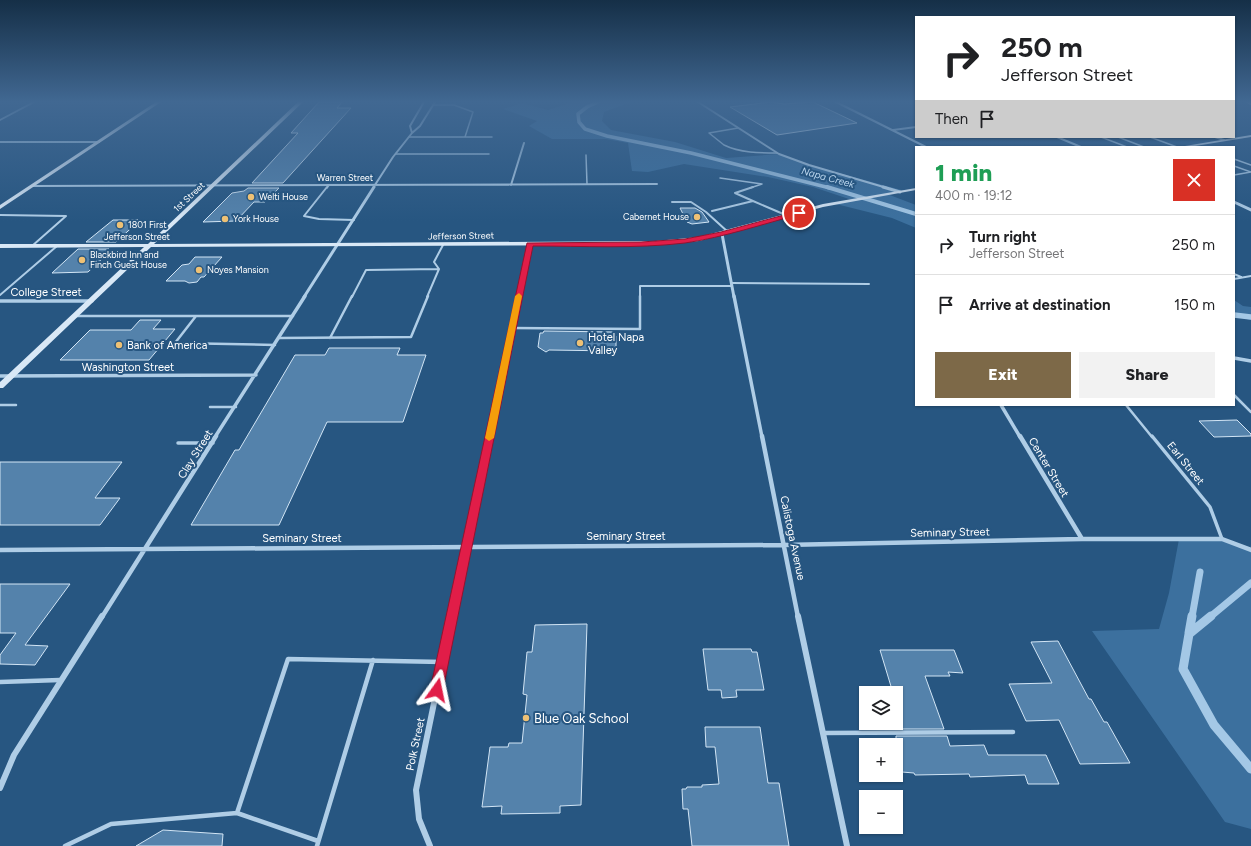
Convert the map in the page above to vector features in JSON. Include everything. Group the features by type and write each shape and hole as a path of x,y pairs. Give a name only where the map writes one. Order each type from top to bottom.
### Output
{"main road":[{"name":"1st Street","path":"0,386 92,301 260,141"},
{"path":"1188,146 1215,141"},
{"path":"0,207 99,142"},
{"name":"Jefferson Street","path":"0,246 338,246 656,243 692,240 725,233 835,204 915,189"}],"street":[{"name":"Clay Street","path":"0,788 14,755 376,185 406,141"},
{"path":"759,141 777,153 809,165 900,192"},
{"path":"915,141 924,146"},
{"path":"1068,141 1079,146"},
{"path":"0,142 99,142"},
{"path":"511,185 524,143"},
{"name":"Warren Street","path":"32,186 657,184"},
{"path":"1235,202 1251,210"},
{"name":"Calistoga Avenue","path":"725,233 732,285 784,545 847,846"},
{"name":"Polk Street","path":"430,846 419,824 416,808 416,790 530,244"},
{"name":"College Street","path":"0,301 92,301"},
{"path":"1235,358 1251,361"},
{"name":"Washington Street","path":"0,376 256,375"},
{"name":"Center Street","path":"1001,406 1082,539"},
{"name":"Seminary Street","path":"0,550 784,545 1082,539 1222,539 1251,550"}],"lane":[{"path":"720,141 726,146 735,149 751,152 777,153"},
{"path":"1113,141 1124,146"},
{"path":"1130,141 1141,146"},
{"path":"1162,141 1174,146"},
{"path":"396,154 489,154"},
{"path":"586,156 587,184"},
{"path":"1235,159 1251,165"},
{"path":"1235,166 1251,172"},
{"path":"1235,175 1251,172"},
{"path":"720,178 762,184 735,193 788,216"},
{"path":"329,185 304,216 318,219 354,220"},
{"path":"712,211 753,201"},
{"path":"672,202 690,202 706,212 725,233"},
{"path":"0,215 66,216 32,246"},
{"path":"439,269 434,262 443,245"},
{"path":"0,295 57,246"},
{"path":"279,338 411,337 439,269"},
{"path":"330,338 366,270 439,269"},
{"path":"1235,274 1241,277"},
{"path":"1235,279 1251,276"},
{"path":"512,328 640,329 640,286 869,284"},
{"path":"75,316 293,316"},
{"path":"196,316 175,343 275,345"},
{"path":"1235,396 1251,412"},
{"path":"0,405 16,405"},
{"name":"Earl Street","path":"1127,406 1210,507 1222,539"},
{"path":"210,407 236,407"},
{"path":"178,443 213,443"},
{"path":"237,813 288,659 442,662"},
{"path":"65,846 111,824 237,813 318,844 373,660"},
{"path":"0,682 62,680"},
{"path":"823,732 1013,732"}],"shaded area":[{"path":"620,141 672,141 726,158 779,154 809,165 905,191 887,194 915,205 915,228 892,218 836,204 852,200 813,187 768,177 684,164 648,172 632,171 628,143"},
{"path":"1235,301 1243,306 1251,307 1251,320 1235,316"},
{"path":"1179,539 1222,539 1250,549 1251,545 1251,829 1225,822 1092,631 1159,629 1169,593"}],"building":[{"path":"290,141 321,141 283,183 252,183"},
{"path":"248,188 279,188 265,202 254,202 236,221 203,222 232,193 244,191"},
{"name":"Cabernet House","path":"680,208 695,208 702,212 709,222 692,224 687,222"},
{"path":"113,220 139,221 116,242 86,242"},
{"name":"Blackbird Inn and Finch Guest House","path":"78,249 109,249 101,256 106,255 88,272 52,273"},
{"name":"Noyes Mansion","path":"195,257 222,257 204,277 201,277 197,282 189,283 185,281 166,281 182,265 189,264"},
{"name":"Bank of America","path":"140,320 161,320 153,329 175,329 149,360 60,360 90,330 131,330"},
{"name":"Hotel Napa Valley","path":"544,331 614,332 614,336 616,336 616,351 549,350 546,352 538,347 540,333 543,333"},
{"path":"329,348 400,348 397,355 426,355 403,422 327,422 279,525 191,525 235,450 239,450 295,355 325,355"},
{"path":"1237,420 1251,434 1251,436 1214,437 1199,421"},
{"path":"0,462 122,462 95,498 120,498 100,525 0,525"},
{"path":"0,584 70,584 25,645 48,646 35,665 0,664 0,655 16,633 0,633"},
{"path":"587,624 581,805 560,806 560,813 501,814 502,806 482,807 490,747 508,747 509,743 522,743 527,695 523,694 527,652 532,652 535,625"},
{"path":"1058,641 1089,699 1091,699 1104,722 1107,722 1130,763 1080,764 1059,720 1026,721 1009,684 1052,683 1031,642"},
{"path":"703,649 751,649 752,652 757,652 764,690 736,690 737,697 722,698 721,690 708,690"},
{"path":"880,650 954,650 963,673 948,672 950,676 925,676 944,729 903,729 903,686 891,686"},
{"path":"705,727 760,727 768,783 779,783 789,846 692,846 688,809 683,809 682,789 686,789 687,787 702,787 702,785 719,784 715,747 706,747"},
{"path":"896,736 947,736 950,746 984,745 988,755 1046,755 1059,784 1028,784 1025,775 970,777 969,774 915,775 914,773 903,772 903,738 896,738"},
{"path":"163,830 223,834 222,846 136,846"}],"waterway":[{"name":"Napa Creek","path":"634,141 691,153 830,188"},
{"name":"Napa Creek","path":"827,187 915,214"},
{"name":"Napa Creek","path":"1235,315 1251,317"},
{"path":"1192,617 1200,572"},
{"name":"Napa Creek","path":"1210,617 1251,583"},
{"path":"1189,633 1192,616"},
{"name":"Napa Creek","path":"1211,616 1189,634 1183,669 1214,725 1251,769"}],"slow traffic":[{"path":"489,438 519,296"}],"place":[{"name":"Welti House","path":"251,197"},
{"name":"Cabernet House","path":"697,217"},
{"name":"York House","path":"225,219"},
{"name":"1801 First","path":"120,225"},
{"name":"Blackbird Inn and Finch Guest House","path":"82,260"},
{"name":"Noyes Mansion","path":"199,270"},
{"name":"Hotel Napa Valley","path":"580,343"},
{"name":"Bank of America","path":"119,345"},
{"name":"Blue Oak School","path":"526,718"}],"route":[{"path":"437,690 530,244 641,244 685,241 722,234 799,213"}]}
